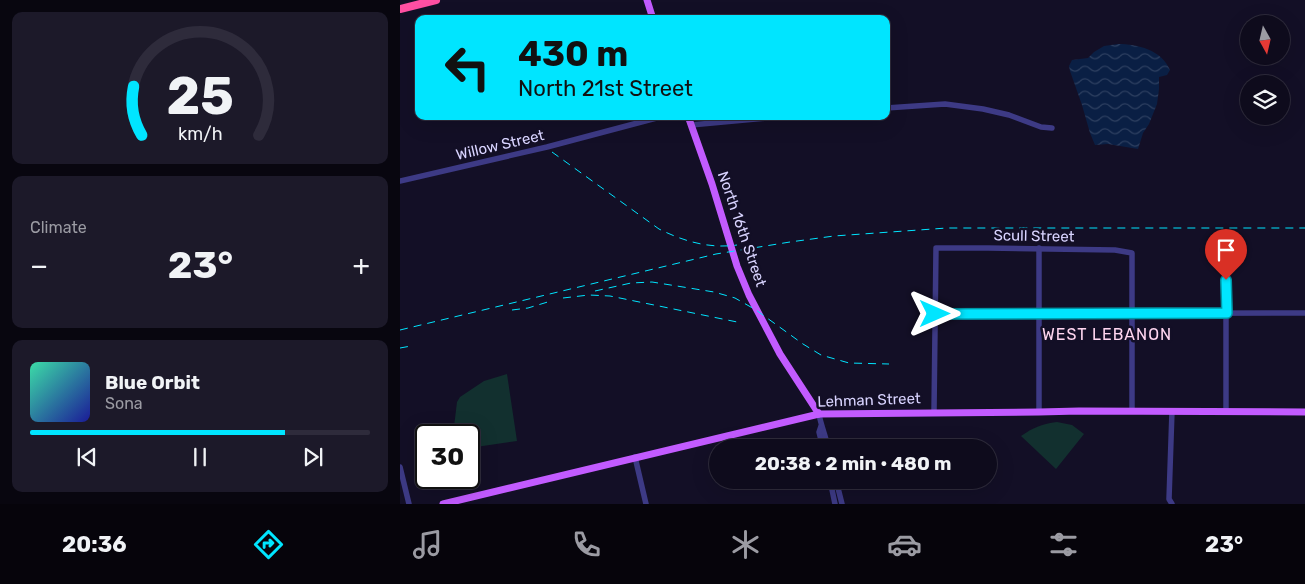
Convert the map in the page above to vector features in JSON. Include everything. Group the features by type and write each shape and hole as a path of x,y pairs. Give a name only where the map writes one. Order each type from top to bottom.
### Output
{"highway":[{"path":"400,9 436,0"}],"main road":[{"path":"647,0 652,15"},
{"name":"North 16th Street","path":"689,120 748,295 780,354 818,414"},
{"name":"Lehman Street","path":"446,504 818,414 1132,410 1305,412"}],"street":[{"path":"890,108 945,104 1009,114 1041,127 1052,128"},
{"name":"Willow Street","path":"400,181 547,147 649,120"},
{"path":"691,125 745,120"},
{"name":"Scull Street","path":"935,314 936,248 1039,248 1115,250 1132,253 1133,314"},
{"path":"1039,248 1039,412"},
{"path":"1226,268 1226,412"},
{"path":"934,412 935,314 1305,313"},
{"path":"1132,410 1133,314"},
{"path":"1172,411 1169,499 1172,504"},
{"name":"North 16th Street","path":"818,414 826,439"},
{"name":"North 16th Street","path":"821,426 819,432 821,439"},
{"path":"636,457 646,504"},
{"path":"400,466 409,504"},
{"path":"832,489 835,504"},
{"path":"838,489 842,504"}],"green space":[{"path":"507,374 517,441 480,446 480,424 454,424 457,402 460,397 484,381"},
{"path":"1057,422 1072,425 1084,434 1056,469 1021,436 1038,426"}],"water":[{"path":"1118,44 1133,45 1155,53 1166,63 1170,70 1167,75 1159,77 1157,104 1143,133 1138,149 1108,144 1095,145 1069,66 1072,60 1088,58 1104,46"}],"railway":[{"path":"552,152 659,229 696,243 716,246 737,245"},
{"path":"400,330 716,254 834,236 947,228 1305,228"},
{"path":"595,291 631,283 652,282 714,292 735,298 756,310 821,355 849,363 889,364"},
{"path":"563,298 589,295 610,296 742,323"},
{"path":"512,310 528,308 551,301"},
{"path":"400,348 411,346"}],"district":[{"name":"WEST LEBANON","path":"1107,334"}],"route":[{"path":"935,314 1227,313 1226,280"}]}
